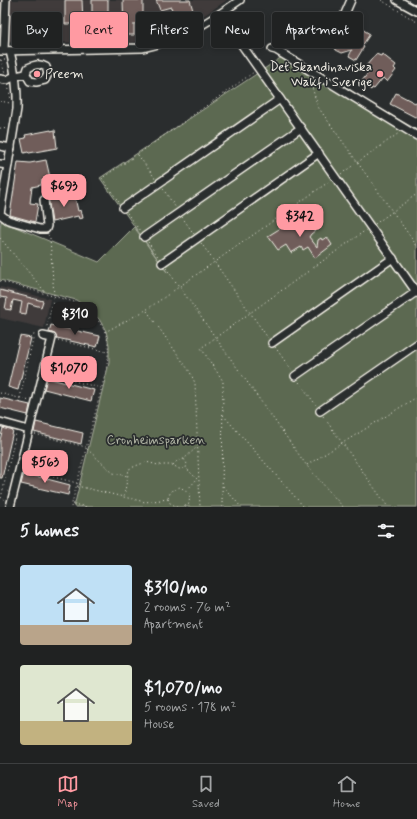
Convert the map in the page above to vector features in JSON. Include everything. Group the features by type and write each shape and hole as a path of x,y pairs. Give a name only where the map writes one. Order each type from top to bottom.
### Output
{"street":[{"path":"6,0 5,51 15,76 18,94 17,109 0,214 8,220 40,230 46,229 47,226 44,200"},
{"path":"223,12 240,0"},
{"path":"346,12 351,0"},
{"path":"397,0 417,11"},
{"path":"5,51 142,48 184,35 211,20"},
{"path":"244,48 417,292 295,376"},
{"path":"272,49 276,50 417,136"},
{"path":"3,79 26,74"},
{"path":"123,208 280,99"},
{"path":"144,237 301,128"},
{"path":"0,146 11,148"},
{"path":"162,263 319,153"},
{"path":"0,164 8,165"},
{"path":"272,343 393,258"},
{"path":"10,507 52,338 43,336"},
{"path":"320,411 417,344"},
{"path":"0,422 29,431"}],"path":[{"path":"381,0 417,22"},
{"path":"1,60 3,79"},
{"path":"259,69 102,178 307,466 343,507"},
{"path":"307,69 318,107 417,246"},
{"path":"0,101 11,103"},
{"path":"0,128 10,130"},
{"path":"105,332 146,310 405,129"},
{"path":"222,507 223,381 201,348 417,194"},
{"path":"43,336 46,331 54,296 50,238 46,229"},
{"path":"0,238 47,294"},
{"path":"0,281 74,302 83,306 93,314 105,332 108,343 105,375 71,507"},
{"path":"146,310 190,372 195,383 200,507"},
{"path":"20,398 34,334"},
{"path":"52,338 108,352"},
{"path":"43,374 102,388"},
{"path":"0,393 36,402"},
{"path":"307,466 417,397"},
{"path":"222,414 304,507"},
{"path":"1,498 18,427"},
{"path":"29,431 86,448 113,473 128,476"},
{"path":"124,497 129,469 146,462 158,465 173,464 178,460 184,459 198,447"},
{"path":"184,459 187,464 186,468 198,479"},
{"path":"173,464 179,469 186,468"},
{"path":"20,469 77,483"},
{"path":"186,491 198,479"},
{"path":"76,486 145,502 168,499"},
{"path":"223,486 241,507"},
{"path":"168,499 171,491 180,487 190,493 189,504 183,507"},
{"path":"92,494 93,490"},
{"path":"168,499 170,503 177,507"},
{"path":"72,504 87,507"}],"shaded area":[{"path":"0,0 227,0 203,16 203,12 136,12 136,42 128,44 128,12 70,12 70,43 62,42 62,12 12,12 12,41 0,41"},
{"path":"0,287 50,299 44,328 0,318"}],"green space":[{"name":"Cronheimsparken","path":"288,53 417,130 417,507 74,507 109,363 109,345 106,331 99,319 89,309 76,300 0,280 1,221 99,262 134,227 167,272 100,178"}],"building":[{"path":"65,0 82,0 82,12 70,12 70,24 65,24"},
{"path":"92,0 108,0 108,12 92,12"},
{"path":"123,0 143,0 143,12 136,12 134,35 128,35 128,12 123,12"},
{"path":"156,0 190,0 193,12 173,12 171,7 160,10"},
{"path":"363,30 370,34 363,44"},
{"path":"364,47 356,60 349,56 352,50 342,53 335,48"},
{"name":"Det Skandinaviska Wakf i Sverige","path":"376,54 381,56 382,54 396,65 394,68 396,70 387,82 383,78 374,89 372,88 371,90 363,84 364,83 362,81 371,69 366,66"},
{"path":"396,93 417,104 417,118 390,104"},
{"path":"55,130 57,148 24,153 21,139 26,138 25,135"},
{"path":"46,160 51,182 43,184 42,180 41,185 32,187 30,203 38,204 35,222 10,215 18,162 30,163"},
{"path":"74,193 78,211 81,210 83,218 79,219 78,216 52,222 48,198"},
{"path":"297,216 302,225 308,220 310,222 314,219 320,227 309,237 317,247 318,240 321,238 322,240 327,237 332,245 315,258 308,247 303,250 301,247 291,253 286,245 278,250 268,236 284,226 286,228 294,222 292,220"},
{"path":"0,290 43,301 41,307 28,303 26,314 20,313 22,302 13,300 11,310 5,309 7,298 0,297"},
{"path":"51,325 100,336 97,347 57,338 55,334 49,332"},
{"path":"20,336 31,338 18,390 8,387"},
{"path":"47,378 94,390 91,401 44,389"},
{"path":"0,398 30,405 28,415 0,408"},
{"path":"36,422 83,433 81,444 34,432"},
{"path":"3,428 13,431 2,478 0,478 0,440"},
{"path":"24,473 70,485 68,495 21,484"}],"place":[{"name":"Preem","path":"37,74"},
{"name":"Det Skandinaviska Wakf i Sverige","path":"380,74"}]}
